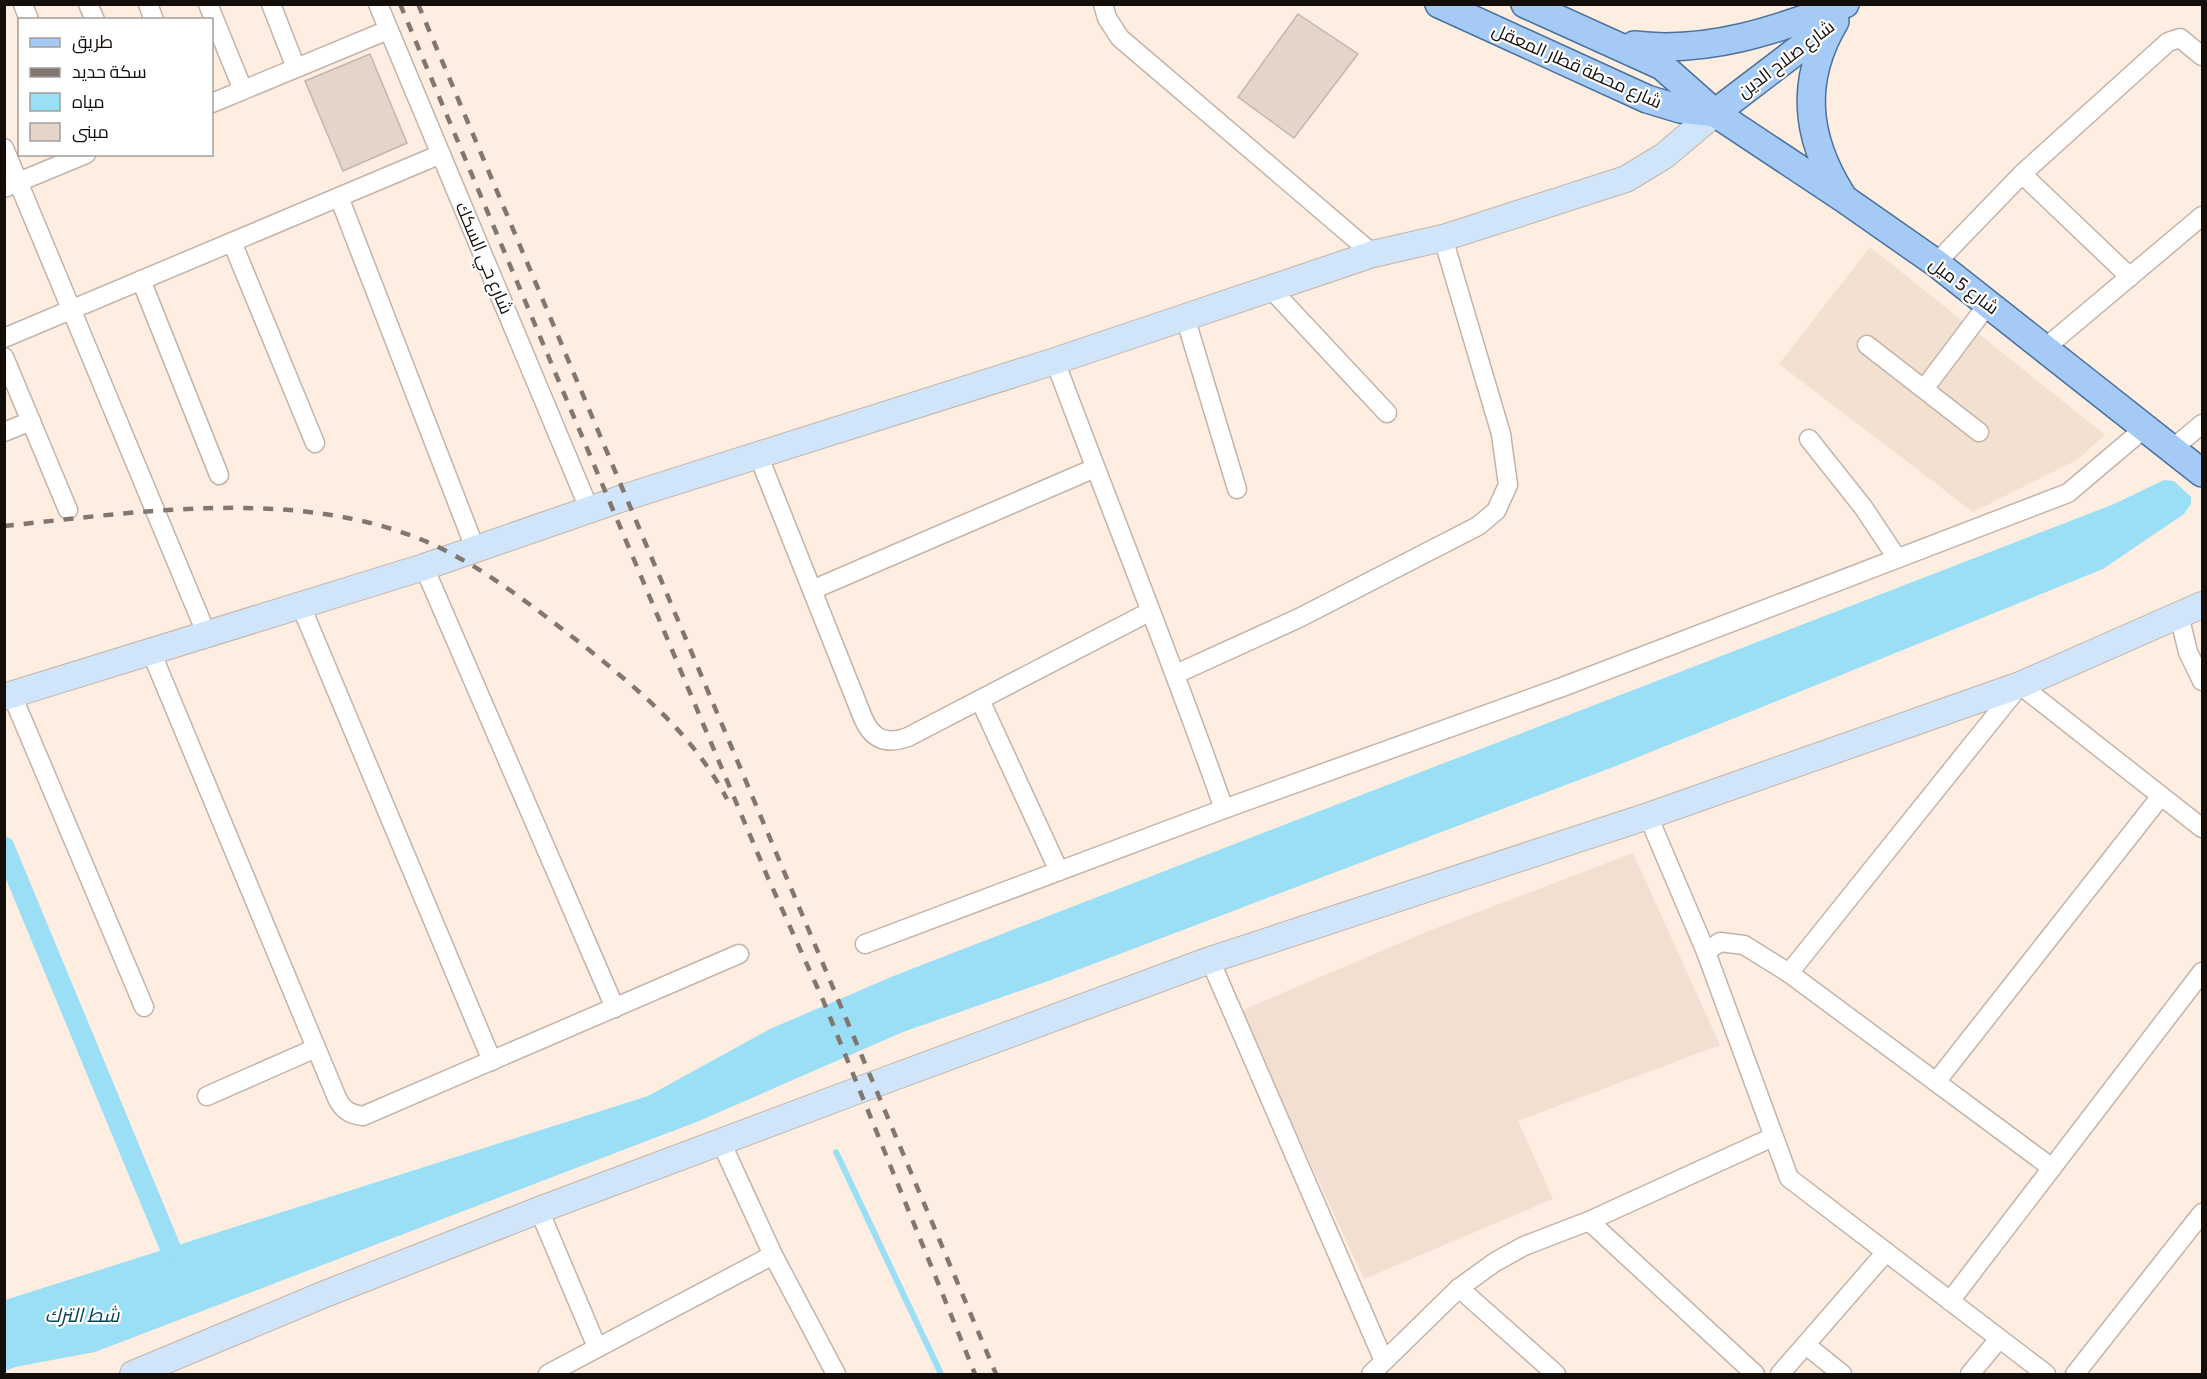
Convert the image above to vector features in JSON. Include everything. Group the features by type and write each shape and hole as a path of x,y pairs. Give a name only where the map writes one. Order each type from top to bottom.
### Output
{"main road":[{"name":"شارع محطة قطار المعقل","path":"1438,4 1647,99 1680,110 1715,113"},
{"name":"شارع محطة قطار المعقل","path":"1525,4 1662,66 1715,113"},
{"name":"شارع صلاح الدين","path":"1715,113 1840,13 1858,4"},
{"path":"1608,42 1668,48 1701,46 1840,13"},
{"path":"1840,13 1821,46 1815,63 1811,107 1820,150 1829,174 1843,198"},
{"name":"شارع 5 ميل","path":"1715,113 1843,198 1935,263 2202,473"}],"street":[{"path":"88,4 94,18"},
{"path":"208,4 243,90"},
{"path":"271,4 296,68"},
{"name":"شارع حي السكك","path":"378,4 590,511"},
{"path":"1103,4 1107,18 1120,38 1374,254"},
{"path":"213,103 388,30"},
{"path":"1935,263 2022,174 2168,42 2180,38 2192,44 2202,56"},
{"path":"144,1007 8,696 152,654 424,567 475,548 1056,361 1374,254 1443,238 1626,180 1664,156 1715,113"},
{"path":"4,148 12,185 72,310 207,635"},
{"path":"4,338 441,154"},
{"path":"12,185 83,156"},
{"path":"2022,174 2130,277"},
{"path":"339,197 475,548"},
{"path":"2045,348 2202,216"},
{"path":"1176,674 1299,618 1478,526 1497,511 1508,485 1501,434 1443,238"},
{"path":"232,242 315,443"},
{"path":"141,280 219,475"},
{"path":"1271,289 1387,413"},
{"path":"1924,389 1988,304"},
{"path":"1185,317 1237,489"},
{"path":"1867,345 1979,432"},
{"path":"4,357 68,510"},
{"path":"1056,361 1149,612 1176,674 1224,809"},
{"path":"4,432 31,421"},
{"path":"2172,449 2202,424"},
{"path":"865,944 1224,809 1554,690 2068,493 2146,427"},
{"path":"1809,439 1863,507 1898,558"},
{"path":"759,457 868,731 880,740 894,742 908,737 1149,612"},
{"path":"812,590 1095,468"},
{"path":"424,567 615,1008"},
{"path":"133,1374 325,1294 539,1210 1210,960 1648,816 2020,685 2202,605"},
{"path":"301,606 492,1061"},
{"path":"2179,615 2188,652 2202,681"},
{"path":"152,654 342,1108 352,1114 363,1116 740,954"},
{"path":"2020,685 2202,828"},
{"path":"1789,974 2020,685"},
{"path":"980,700 1059,871"},
{"path":"1936,1082 2161,796"},
{"path":"1648,816 1706,952 1789,1178 2046,1374"},
{"path":"1706,952 1720,942 1744,945 1789,974 2052,1168"},
{"path":"1210,960 1384,1361"},
{"path":"1950,1301 2202,972"},
{"path":"207,1096 316,1048"},
{"path":"1371,1374 1459,1288 1495,1262 1524,1246 1589,1221 1773,1137"},
{"path":"721,1143 773,1255 836,1374"},
{"path":"539,1210 597,1347"},
{"path":"2075,1374 2202,1213"},
{"path":"1589,1221 1755,1374"},
{"path":"1780,1374 1886,1252"},
{"path":"548,1374 773,1255"},
{"path":"1459,1288 1556,1374"},
{"path":"1970,1374 1999,1338"},
{"path":"1806,1345 1842,1374"}],"shaded area":[{"path":"1870,247 2105,435 2077,460 1973,512 1779,364"},
{"path":"1633,853 1720,1045 1518,1121 1553,1199 1364,1279 1240,1011 1431,930"}],"water":[{"name":"شط الترك","path":"2164,480 2174,481 2191,497 2191,504 2184,514 2103,569 1616,766 1051,980 903,1032 699,1121 95,1352 15,1367 5,1371 5,1300 648,1096 770,1029 896,975 2114,504"}],"building":[{"path":"1298,14 1358,54 1294,138 1238,97"},
{"path":"370,54 407,143 343,171 305,81"}],"waterway":[{"path":"4,847 170,1247"},
{"path":"836,1152 941,1374"}],"railway":[{"path":"400,4 768,878 823,1000 975,1374"},
{"path":"418,4 996,1374"},
{"path":"4,526 163,510 271,509 324,514 376,524 425,541 467,562 507,588 625,679 681,733 713,775 727,799"}]}
